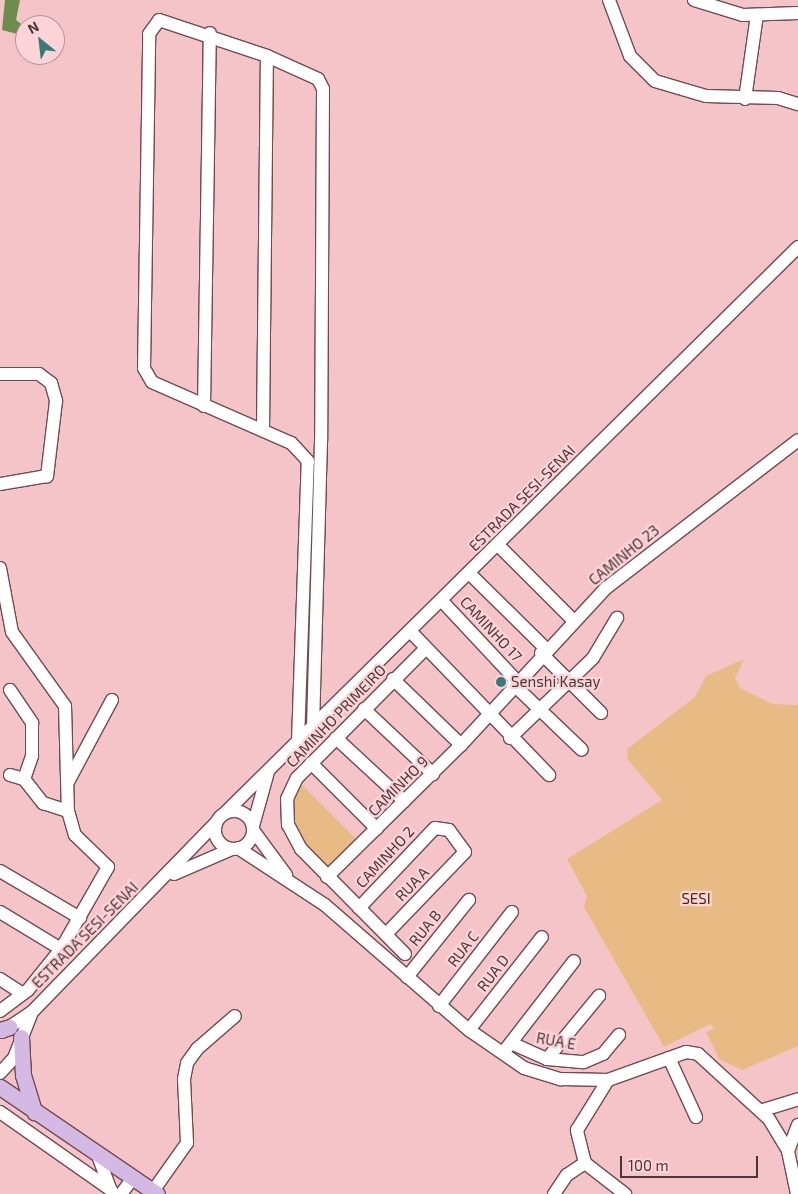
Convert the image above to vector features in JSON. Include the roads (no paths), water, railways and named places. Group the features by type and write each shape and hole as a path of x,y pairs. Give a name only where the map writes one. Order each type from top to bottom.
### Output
{"main road":[{"path":"8,1032 34,1112"},
{"path":"0,1087 155,1193"}],"street":[{"path":"609,0 630,56 646,74 676,90 745,99 778,98 798,104"},
{"path":"694,0 720,10 757,14 798,12"},
{"path":"745,99 757,14"},
{"path":"313,727 321,454 323,89 318,79 267,56 210,33 159,20 149,34 144,368 149,380 204,406 263,430 305,453 321,454"},
{"path":"204,406 210,33"},
{"path":"263,430 267,56"},
{"name":"ESTRADA SESI-SENAI","path":"226,812 411,632 798,247"},
{"path":"0,484 47,476 56,401 46,378 30,372 2,372"},
{"name":"CAMINHO 23","path":"488,715 515,682 573,620 629,568 798,440"},
{"path":"298,741 310,468 305,453"},
{"path":"498,545 573,620"},
{"path":"0,568 12,632 65,706 68,811 79,843 108,865 62,949 23,994 0,1011"},
{"path":"469,573 544,651 568,682 601,713"},
{"name":"CAMINHO 17","path":"442,601 539,708 582,750"},
{"path":"510,738 539,708 594,658 617,618"},
{"path":"411,632 510,738 549,775"},
{"name":"CAMINHO PRIMEIRO","path":"357,906 327,877 292,836 286,812 291,788 311,763 426,648"},
{"path":"394,679 461,746"},
{"path":"10,690 32,723 32,756 24,779"},
{"path":"314,698 334,706"},
{"path":"68,782 112,700"},
{"path":"364,709 433,774"},
{"name":"CAMINHO 9","path":"327,877 461,746 488,715"},
{"path":"336,738 404,801"},
{"path":"311,763 376,829"},
{"name":"ESTRADA SESI-SENAI","path":"253,828 268,772"},
{"path":"10,775 24,779 43,803 68,811"},
{"path":"286,875 243,813 226,812 216,823 218,840 286,875 325,905 468,1030 501,1055 524,1068 561,1079 608,1080 692,1051 763,1110 788,1151 796,1176 797,1194"},
{"name":"ESTRADA SESI-SENAI","path":"0,1073 14,1058 8,1032 32,1012 216,823"},
{"path":"235,848 247,844 253,828"},
{"name":"CAMINHO 2","path":"357,906 435,828 448,830 465,850 462,856"},
{"name":"ESTRADA SESI-SENAI","path":"161,881 199,859 235,848"},
{"name":"RUA A","path":"386,934 462,856"},
{"path":"0,871 80,918"},
{"name":"RUA B","path":"407,977 469,900"},
{"path":"325,905 357,906 405,954"},
{"path":"0,912 62,949"},
{"name":"RUA C","path":"440,1006 512,912"},
{"name":"RUA D","path":"468,1030 542,937"},
{"name":"RUA E","path":"501,1055 574,961"},
{"path":"0,979 23,994"},
{"path":"546,1059 599,996"},
{"path":"155,1193 187,1143 184,1080 187,1063 197,1049 235,1016"},
{"name":"RUA E","path":"511,1043 546,1059 593,1060 619,1035"},
{"path":"669,1058 696,1117"},
{"path":"608,1080 577,1130 585,1163 625,1194"},
{"path":"763,1110 798,1099"},
{"path":"0,1112 115,1193"},
{"path":"788,1151 798,1125"},
{"path":"97,1154 115,1193"},
{"path":"554,1194 567,1175 585,1163"},
{"path":"115,1193 133,1178"}],"place":[{"name":"Senshi Kasay","path":"501,682"}],"park label":[{"name":"SESI","path":"696,899"}]}
